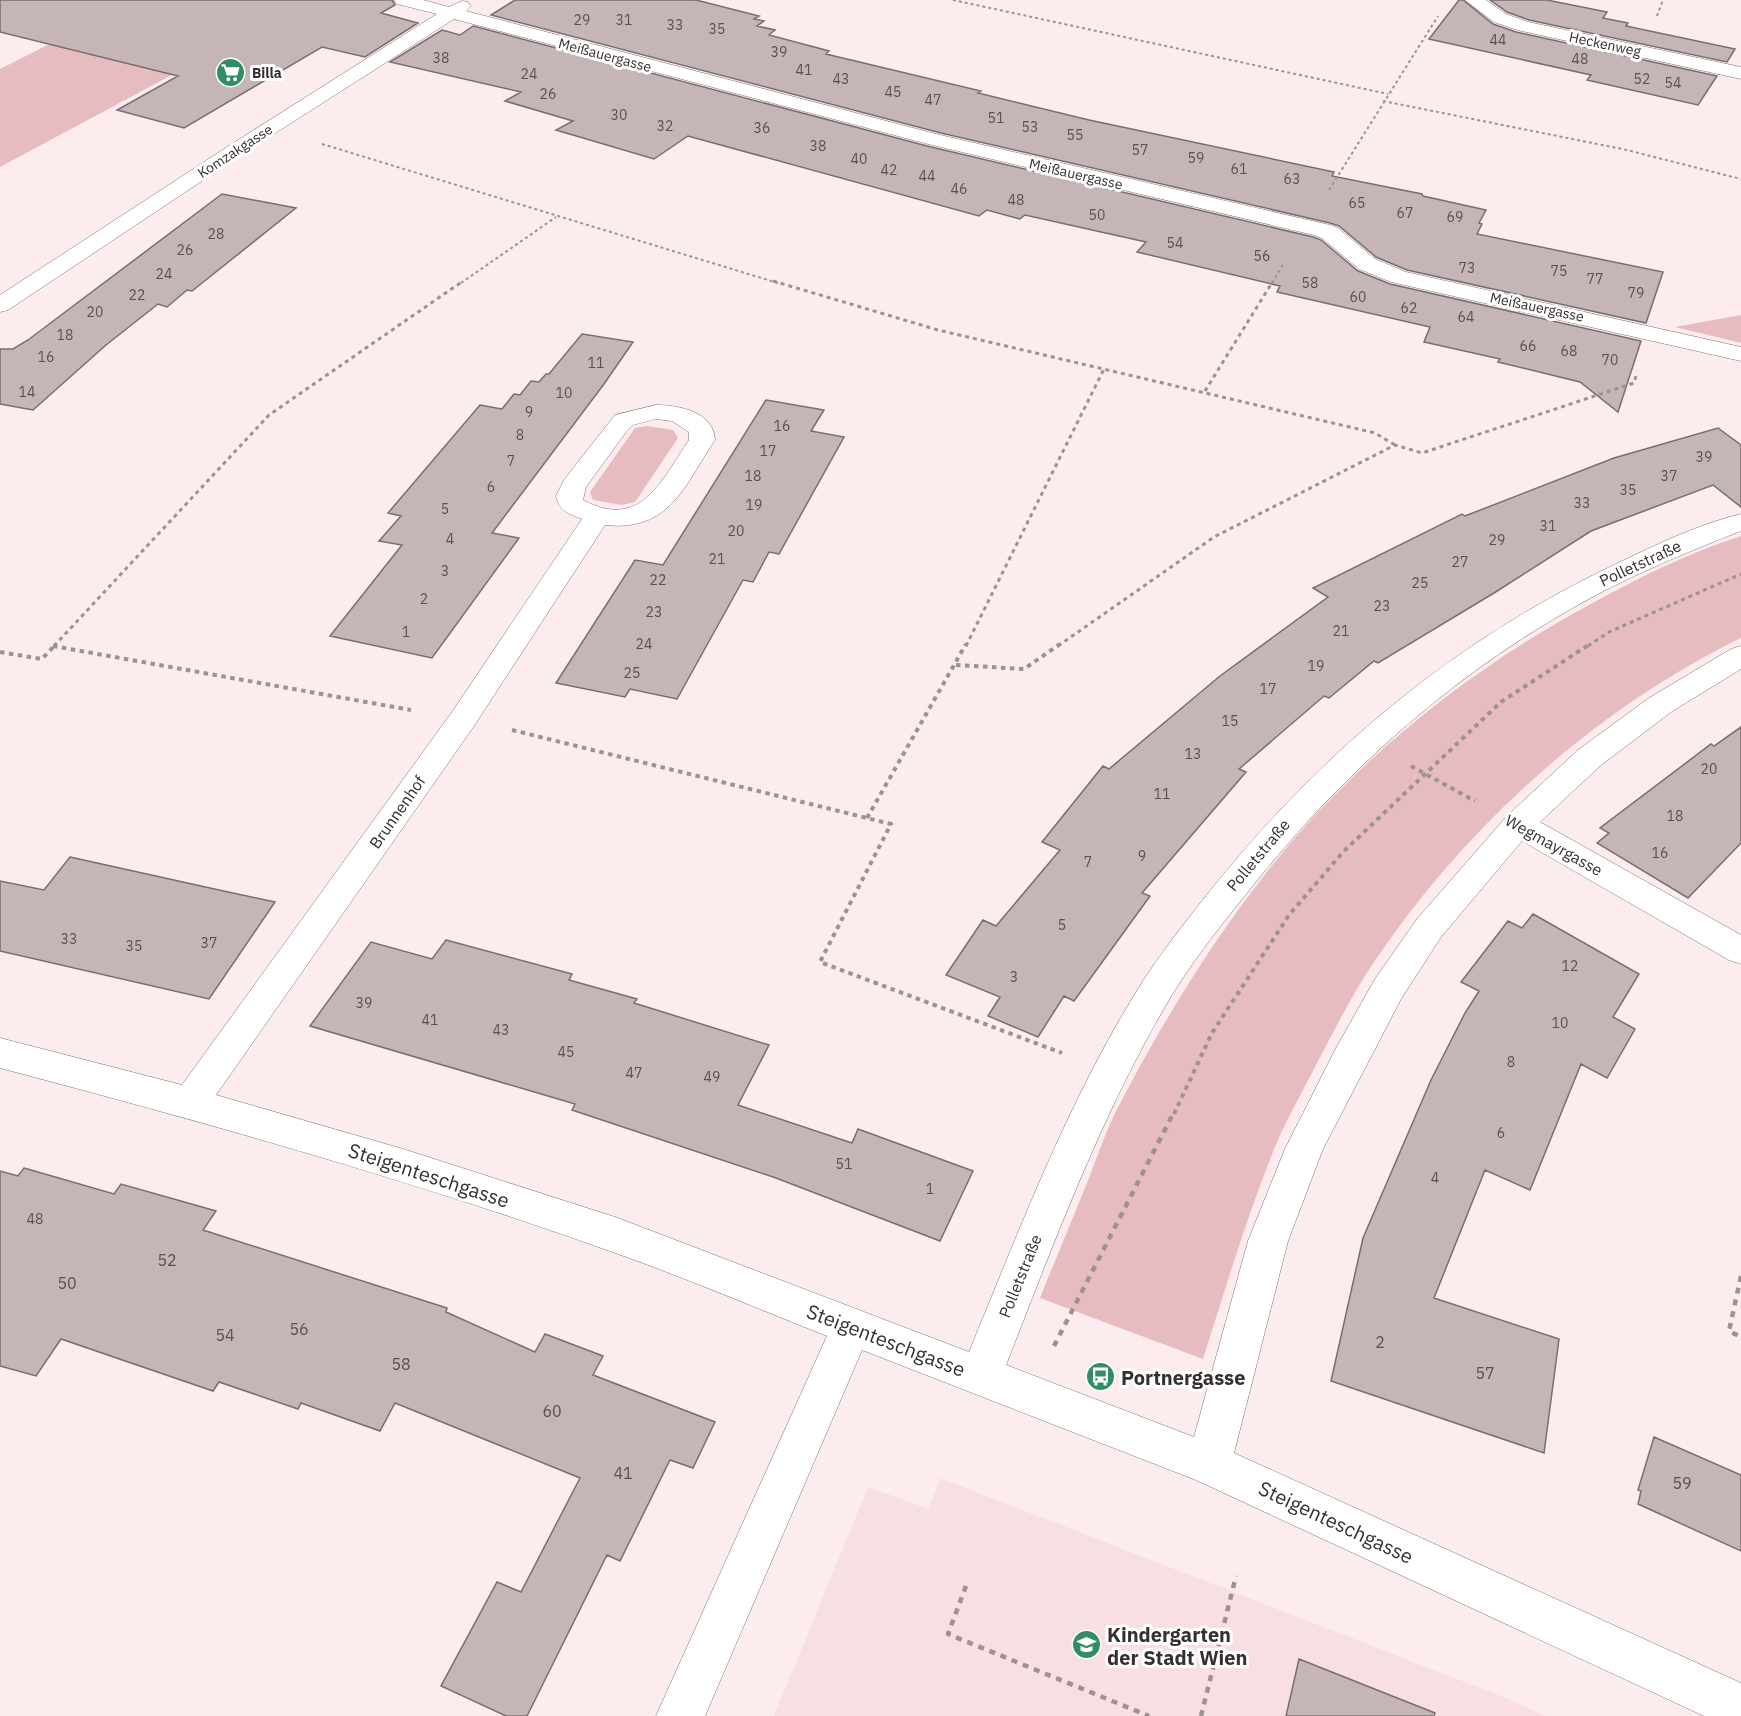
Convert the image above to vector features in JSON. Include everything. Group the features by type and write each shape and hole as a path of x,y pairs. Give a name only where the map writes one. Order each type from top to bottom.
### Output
{"street":[{"name":"Meißauergasse","path":"403,0 908,134 1314,228 1330,233 1366,264 1399,277 1648,331 1741,354"},
{"name":"Komzakgasse","path":"0,305 234,151 473,0"},
{"name":"Heckenweg","path":"1474,0 1500,18 1523,26 1741,73"},
{"path":"656,412 672,412 686,416 695,423 702,431 702,440 650,511 618,519 597,517 571,504 569,496 573,486 617,426 624,420 656,412"},
{"name":"Brunnenhof","path":"190,1103 463,719 597,517"},
{"name":"Polletstraße","path":"980,1377 1047,1210 1112,1070 1151,999 1250,861 1308,796 1366,740 1458,667 1520,625 1640,561 1676,545 1741,522"},
{"path":"1209,1464 1268,1241 1304,1149 1348,1061 1388,989 1429,928 1518,824 1589,758 1660,705 1741,656"},
{"name":"Wegmayrgasse","path":"1518,824 1741,951"},
{"name":"Steigenteschgasse","path":"0,1053 190,1103 403,1165 615,1236 1209,1464 1741,1708"},
{"path":"681,1716 852,1326"}],"path":[{"path":"953,0 1388,94"},
{"path":"1327,193 1443,9"},
{"path":"1383,101 1627,150 1741,179"},
{"path":"317,142 557,217 938,330 1376,433 1395,445 1422,453 1634,383 1648,331"},
{"path":"0,652 42,659 269,415 557,217"},
{"path":"1205,391 1287,257"},
{"path":"867,818 956,665 1104,369"},
{"path":"956,665 1024,669 1214,537 1395,445"},
{"path":"1052,1350 1162,1138 1218,1023 1288,915 1344,851 1501,702 1609,632 1741,574"},
{"path":"53,646 463,719 891,824 820,962 991,1028 1112,1070"},
{"name":"Wegmayrgasse","path":"1366,740 1518,824"},
{"path":"1741,1276 1729,1331 1741,1337"},
{"path":"1201,1716 1236,1576"},
{"path":"966,1586 948,1634 1149,1716"}],"shaded area":[{"path":"312,0 0,167 0,69 105,16"},
{"path":"1741,315 1741,343 1675,327"},
{"path":"647,426 673,430 678,438 635,502 622,505 593,500 590,492 635,428"},
{"path":"1741,536 1741,638 1687,667 1635,700 1585,736 1537,776 1449,864 1374,962 1337,1024 1275,1147 1246,1225 1203,1359 1040,1298 1111,1121 1153,1043 1194,975 1239,909 1288,846 1320,810 1390,743 1427,712 1506,655 1607,595 1683,558"},
{"name":"Kindergarten der Stadt Wien","path":"940,1478 1506,1698 1545,1716 774,1716 868,1487 929,1509"}],"building":[{"path":"0,0 392,0 395,5 381,13 418,23 365,57 322,47 184,128 117,110 178,76 0,32"},
{"path":"515,0 696,0 759,16 754,19 764,21 757,26 775,30 769,35 829,51 826,54 981,91 978,93 1089,120 1334,172 1332,176 1422,194 1486,210 1479,223 1482,224 1477,234 1663,272 1646,323 1407,270 1376,257 1339,226 1330,223 941,133 491,15"},
{"path":"1459,0 1463,0 1493,24 1516,32 1717,76 1698,105 1587,80 1591,75 1429,39"},
{"path":"1490,0 1547,0 1607,12 1603,18 1628,23 1626,26 1735,49 1727,62 1529,20 1507,12"},
{"path":"473,26 927,146 1313,237 1321,240 1358,271 1390,284 1641,341 1618,412 1580,382 1498,362 1500,359 1424,342 1430,327 1277,292 1280,286 1137,252 1146,242 1025,215 1020,219 987,210 979,216 688,136 654,159 556,130 573,121 505,101 521,92 390,62 442,30 460,35"},
{"path":"222,194 296,208 192,291 187,290 167,307 158,304 106,345 33,410 0,404 0,349 13,349 28,340"},
{"path":"582,334 633,342 492,533 519,538 432,658 330,636 402,545 379,541 401,516 388,513 480,405 502,409 514,394 520,395 531,381 539,382 546,374 549,374"},
{"path":"766,400 824,410 811,431 844,437 779,554 769,552 753,582 743,580 677,699 630,689 625,697 556,683 635,560 663,565"},
{"path":"1718,428 1741,445 1741,507 1713,485 1591,531 1378,663 1374,661 1329,698 1324,696 1239,769 1246,772 1142,893 1150,896 1074,1001 1064,996 1038,1037 988,1016 1000,997 946,975 983,920 996,926 1060,850 1042,842 1103,766 1109,769 1220,676 1328,597 1313,588 1462,514 1465,516 1614,458"},
{"path":"1741,727 1741,843 1688,898 1597,843 1609,833 1600,828 1711,744 1714,746"},
{"path":"70,857 275,902 209,999 0,951 0,881 44,890"},
{"path":"1533,914 1639,974 1613,1017 1635,1029 1607,1078 1581,1064 1530,1190 1485,1170 1434,1298 1559,1339 1544,1453 1331,1381 1363,1238 1431,1080 1465,1013 1479,991 1461,982 1508,921 1522,928"},
{"path":"446,940 572,974 569,980 637,999 634,1003 769,1045 738,1105 852,1143 858,1129 973,1171 940,1241 776,1178 572,1110 575,1104 310,1026 371,942 432,959"},
{"path":"24,1168 114,1194 121,1184 216,1211 203,1230 447,1308 446,1312 535,1352 545,1334 603,1356 593,1375 715,1422 693,1468 670,1460 620,1561 607,1555 527,1716 506,1716 441,1686 497,1582 521,1592 580,1478 395,1403 380,1431 301,1403 298,1409 219,1382 213,1391 61,1339 36,1376 0,1366 0,1171 18,1176"},
{"path":"1654,1437 1741,1475 1741,1551 1638,1504 1641,1491 1638,1490"},
{"path":"1299,1659 1435,1713 1434,1716 1286,1716"}],"place":[{"name":"Billa","path":"231,73"},
{"name":"Portnergasse","path":"1100,1377"},
{"name":"Kindergarten der Stadt Wien","path":"1086,1645"}]}
